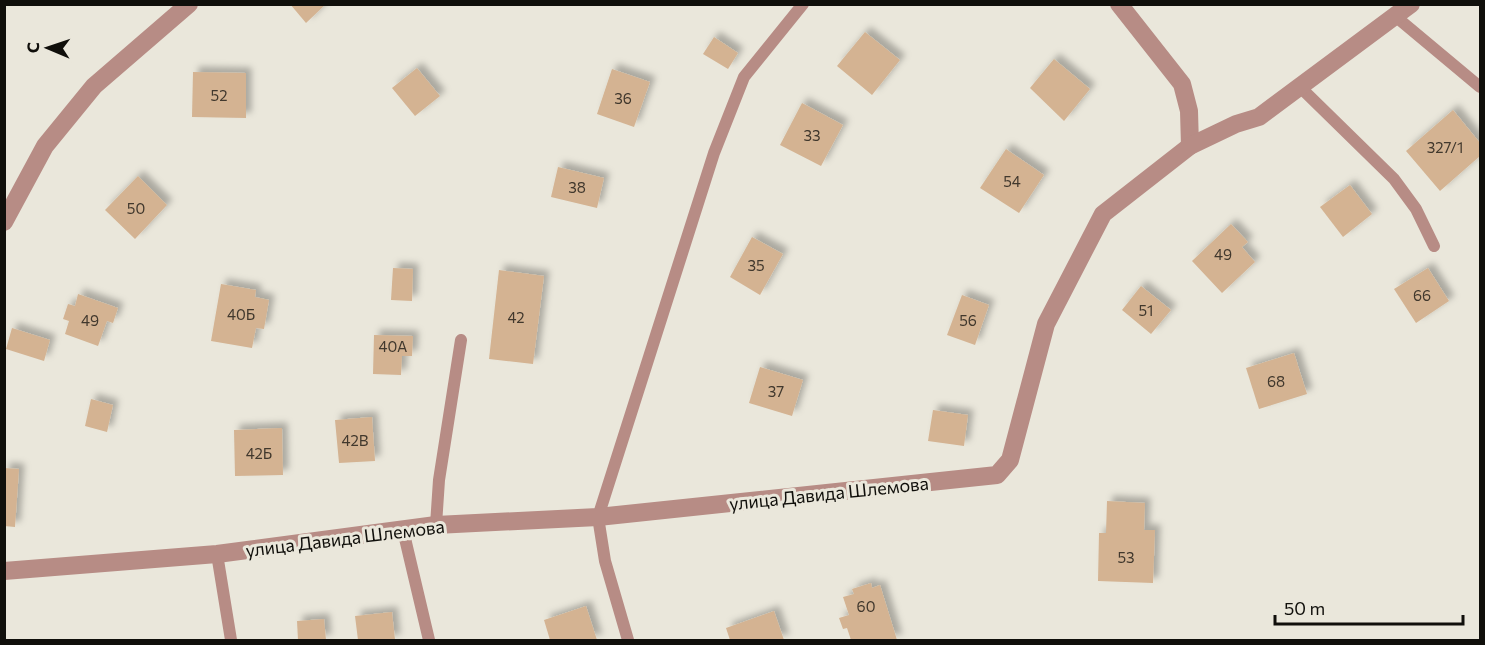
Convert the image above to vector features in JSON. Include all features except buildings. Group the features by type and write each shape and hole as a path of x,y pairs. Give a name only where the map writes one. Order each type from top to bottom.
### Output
{"street":[{"path":"4,222 45,146 94,86 189,4"},
{"path":"1119,4 1182,84 1189,111 1190,146"},
{"name":"улица Давида Шлемова","path":"4,571 217,554 436,525 598,517 997,475 1010,460 1046,324 1103,214 1190,146 1236,124 1259,117 1411,4"}],"lane":[{"path":"628,640 605,561 598,517 714,153 735,98 744,77 803,4"},
{"path":"1395,16 1480,87"},
{"path":"1300,87 1394,179 1416,209 1434,246"},
{"path":"436,525 439,480 461,340"},
{"path":"403,530 429,640"},
{"path":"217,554 231,640"}]}
